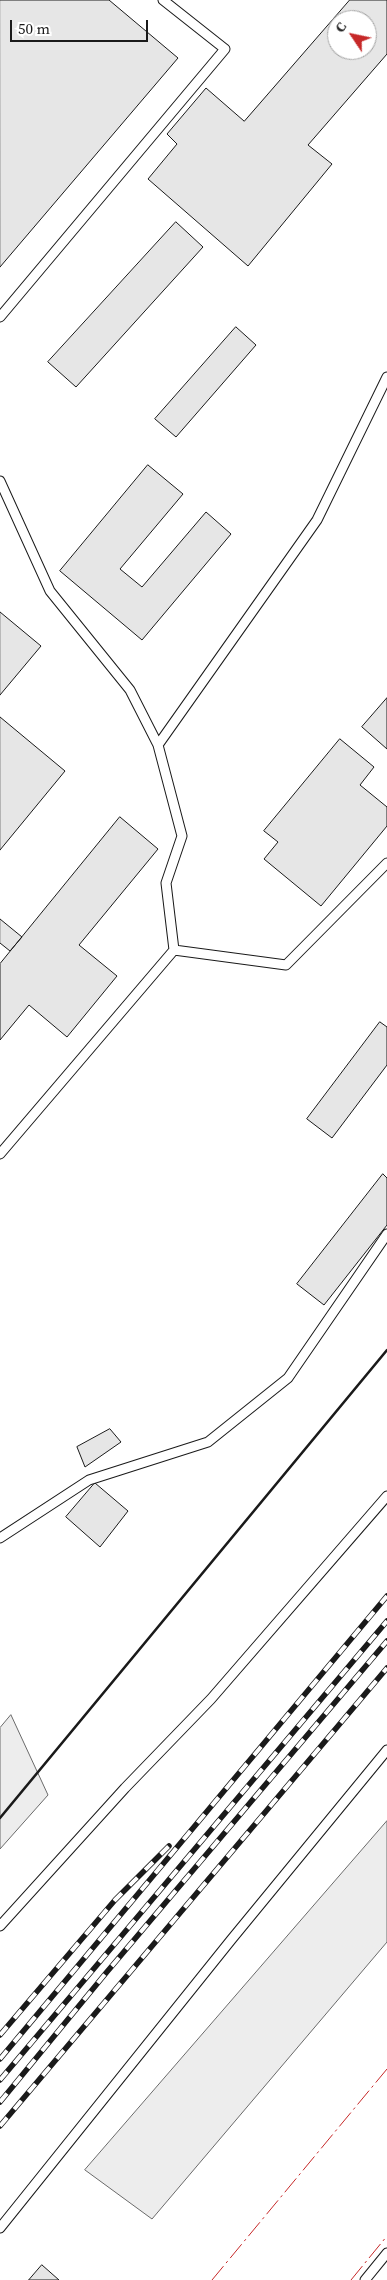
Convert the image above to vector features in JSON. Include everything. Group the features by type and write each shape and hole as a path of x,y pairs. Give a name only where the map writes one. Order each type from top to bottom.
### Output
{"lane":[{"path":"0,317 225,49 162,0"},
{"path":"158,745 317,520 387,377"},
{"path":"0,482 50,591 130,690 158,745 182,836 166,882 174,950 0,1154"},
{"path":"174,950 286,965 387,863"},
{"path":"0,1538 90,1480 208,1442 288,1378 387,1234"},
{"path":"0,1926 125,1788 210,1699 387,1496"},
{"path":"0,2228 231,1940 387,1750"},
{"path":"365,2280 387,2253"}],"shaded area":[{"path":"11,1715 48,1795 0,1849 0,1728"},
{"path":"387,1821 387,1942 152,2219 85,2170"}],"building":[{"path":"0,0 109,0 178,58 0,267"},
{"path":"350,0 387,0 387,54 308,145 332,164 248,266 148,179 177,144 167,134 206,88 244,121 327,26 327,60 377,60 377,10 341,10"},
{"path":"176,222 203,247 76,387 48,362"},
{"path":"236,327 256,345 176,437 155,419"},
{"path":"148,465 183,494 120,569 142,587 206,512 231,534 142,640 60,571"},
{"path":"0,612 41,646 0,695"},
{"path":"387,698 387,749 362,727"},
{"path":"0,717 65,771 0,850"},
{"path":"340,739 374,767 360,785 387,807 387,826 321,906 264,859 278,842 264,831"},
{"path":"120,817 158,849 79,945 117,976 67,1037 29,1005 0,1040 0,964"},
{"path":"0,919 22,937 10,951 0,943"},
{"path":"380,1022 387,1027 387,1065 332,1138 307,1119"},
{"path":"383,1174 387,1178 387,1225 324,1305 297,1284"},
{"path":"110,1429 121,1442 85,1467 77,1447"},
{"path":"95,1483 128,1511 100,1547 66,1517"},
{"path":"42,2265 59,2280 29,2280"}],"railway":[{"path":"0,2059 387,1596"},
{"path":"0,2080 387,1621"},
{"path":"0,2102 106,1973 387,1641"},
{"path":"0,2126 387,1668"},
{"path":"0,2035 115,1900 169,1846"}],"wall":[{"path":"0,1818 387,1350"}],"power":[{"path":"212,2280 387,2069"},
{"path":"351,2280 387,2236"}]}
